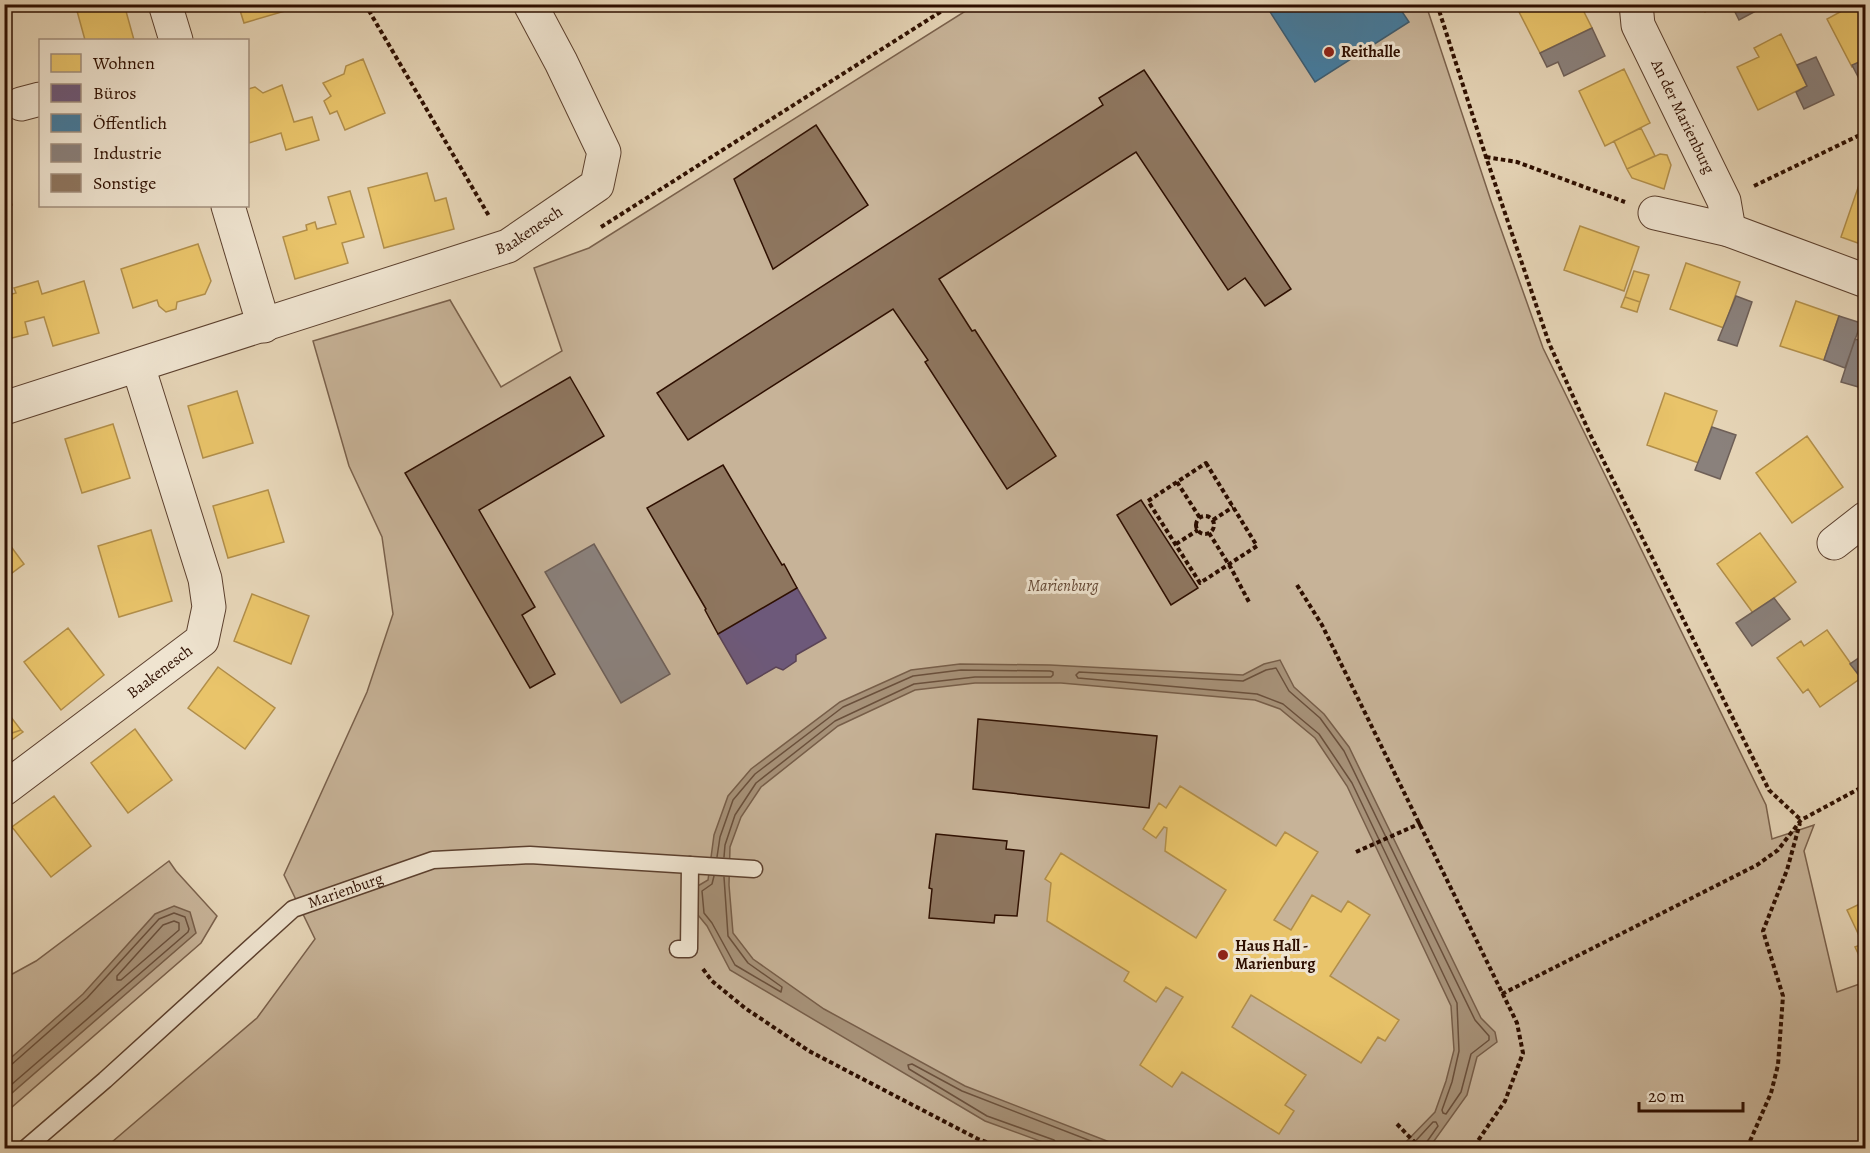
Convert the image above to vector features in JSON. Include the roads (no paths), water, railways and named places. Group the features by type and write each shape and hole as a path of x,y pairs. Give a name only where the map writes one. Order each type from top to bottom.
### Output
{"street":[{"path":"165,4 176,39"},
{"name":"Baakenesch","path":"4,408 508,246 597,185 604,152 530,4"},
{"name":"An der Marienburg","path":"1636,4 1638,25 1727,215"},
{"path":"228,207 264,326"},
{"path":"1654,213 1727,215 1866,280"},
{"name":"Baakenesch","path":"4,789 202,640 208,607 205,579 138,366"},
{"path":"1834,543 1866,518"}],"lane":[{"name":"Marienburg","path":"26,1149 293,909 433,860 530,855 754,869"},
{"path":"683,949 698,865"}],"water":[{"path":"1280,660 1294,687 1324,714 1349,747 1481,1018 1495,1032 1497,1042 1477,1057 1467,1095 1429,1148 1400,1148 1435,1112 1454,1050 1451,1006 1347,786 1315,738 1280,709 1255,700 1061,683 975,683 915,690 838,726 761,787 741,817 730,847 729,885 733,933 753,959 824,1009 965,1086 1125,1148 1059,1148 985,1121 730,970 707,926 698,915 696,887 708,880 714,835 728,796 751,769 840,702 911,670 960,664 1050,665 1243,675 1264,664"},
{"path":"174,906 190,912 196,933 5,1099 5,1063 83,994 155,914"}],"place":[{"name":"Reithalle","path":"1329,52"},
{"name":"Haus Hall - Marienburg","path":"1223,955"}]}
